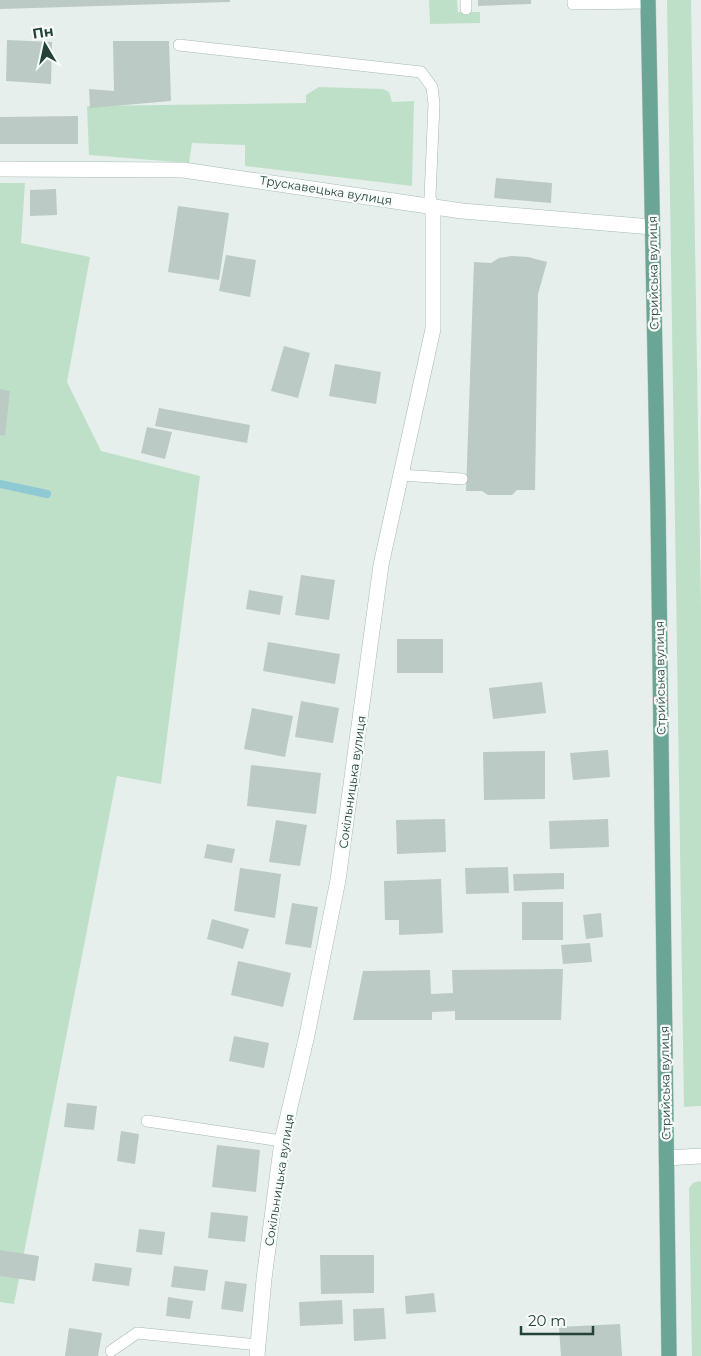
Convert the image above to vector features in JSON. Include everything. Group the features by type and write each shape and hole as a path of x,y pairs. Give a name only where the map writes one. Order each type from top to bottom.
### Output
{"main road":[{"name":"Стрийська вулиця","path":"648,1 658,507 669,1356"}],"street":[{"name":"Трускавецька вулиця","path":"0,169 183,170 433,207 575,222 652,227"},
{"name":"Сокільницька вулиця","path":"258,1350 264,1279 282,1141 307,1035 338,880 381,565 433,329 433,207"},
{"path":"666,1158 701,1156"}],"lane":[{"path":"573,0 573,4 648,1"},
{"path":"179,45 420,72 432,87 434,104 430,196 433,207"},
{"path":"401,475 462,479"},
{"path":"147,1121 282,1141"},
{"path":"111,1351 136,1333 258,1350"}],"green space":[{"path":"429,0 457,0 458,12 480,12 480,23 430,24"},
{"path":"667,0 691,0 701,607 701,1106 684,1107"},
{"path":"319,87 383,89 389,92 392,102 414,101 412,186 245,166 245,145 192,143 189,163 89,155 87,106 306,103 306,95"},
{"path":"0,183 25,183 21,243 90,257 67,382 101,451 200,476 161,784 117,776 14,1304 0,1302"},
{"path":"701,1182 701,1356 692,1356 689,1188 693,1183"}],"building":[{"path":"0,0 230,0 230,2 0,9"},
{"path":"478,0 531,0 531,4 478,6"},
{"path":"7,40 52,42 51,84 6,81"},
{"path":"113,41 169,41 171,101 90,108 89,89 114,91"},
{"path":"78,116 78,144 0,144 0,117"},
{"path":"496,178 552,183 551,203 494,198"},
{"path":"56,189 57,215 30,216 30,190"},
{"path":"178,206 229,213 219,280 168,272"},
{"path":"226,255 256,260 250,297 219,291"},
{"path":"512,256 528,257 547,262 538,294 535,490 517,490 512,495 488,495 482,491 466,491 474,262 491,263 499,258"},
{"path":"284,346 310,353 298,398 271,391"},
{"path":"335,364 381,372 376,404 329,396"},
{"path":"0,389 10,391 5,436 0,435"},
{"path":"159,408 250,425 247,443 155,426"},
{"path":"147,427 172,432 165,459 141,453"},
{"path":"301,575 335,580 329,620 295,615"},
{"path":"249,590 283,596 280,615 246,609"},
{"path":"397,639 443,639 443,673 397,673"},
{"path":"268,642 340,654 335,684 263,671"},
{"path":"542,682 546,713 493,719 489,688"},
{"path":"301,701 339,708 333,743 295,737"},
{"path":"252,708 293,716 285,757 244,749"},
{"path":"608,750 610,777 573,780 570,753"},
{"path":"545,751 545,799 484,800 483,752"},
{"path":"251,765 321,773 316,814 247,806"},
{"path":"445,819 446,852 397,854 396,820"},
{"path":"608,819 609,847 550,849 549,821"},
{"path":"276,820 307,825 300,866 269,862"},
{"path":"207,844 235,849 232,863 204,858"},
{"path":"508,867 509,893 466,894 465,868"},
{"path":"240,868 281,874 275,918 234,911"},
{"path":"564,873 564,889 514,891 513,874"},
{"path":"441,879 443,933 399,935 399,920 385,920 384,881"},
{"path":"522,902 563,902 563,940 522,940"},
{"path":"292,903 318,907 311,948 285,944"},
{"path":"601,913 603,937 586,939 583,915"},
{"path":"212,919 249,929 243,949 207,939"},
{"path":"590,943 592,962 563,964 561,945"},
{"path":"238,961 291,973 283,1007 231,995"},
{"path":"563,969 561,1020 455,1020 455,1011 432,1012 432,1020 353,1020 363,971 430,970 431,994 453,993 452,970"},
{"path":"234,1036 269,1043 264,1068 229,1061"},
{"path":"67,1103 97,1106 94,1130 64,1127"},
{"path":"121,1131 139,1134 135,1164 117,1161"},
{"path":"217,1145 260,1150 256,1192 212,1187"},
{"path":"211,1212 248,1216 245,1242 208,1238"},
{"path":"139,1229 165,1232 162,1255 136,1252"},
{"path":"0,1250 39,1256 35,1281 0,1276"},
{"path":"320,1255 374,1255 374,1293 321,1294"},
{"path":"95,1263 132,1268 129,1286 92,1281"},
{"path":"174,1266 208,1270 205,1291 171,1287"},
{"path":"225,1281 247,1284 243,1312 221,1309"},
{"path":"434,1293 436,1312 406,1314 405,1296"},
{"path":"168,1297 193,1301 190,1319 166,1316"},
{"path":"342,1300 343,1324 300,1326 299,1302"},
{"path":"384,1308 386,1339 354,1341 353,1309"},
{"path":"620,1324 622,1356 561,1356 559,1327"},
{"path":"69,1328 102,1333 98,1356 65,1356"}],"waterway":[{"path":"0,484 47,494"}]}
